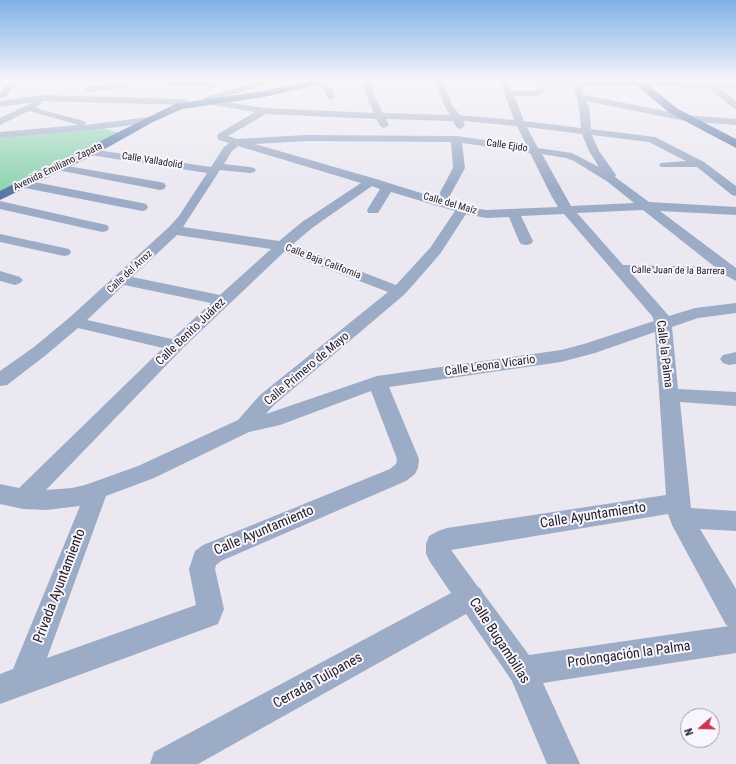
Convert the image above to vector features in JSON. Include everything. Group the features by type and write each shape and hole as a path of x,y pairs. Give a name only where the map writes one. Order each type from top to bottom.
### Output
{"main road":[{"name":"Avenida Emiliano Zapata","path":"0,196 56,167 90,152 158,116"},
{"path":"681,116 736,144"}],"street":[{"path":"0,122 12,116"},
{"path":"53,116 94,127"},
{"name":"Calle del Maíz","path":"256,116 222,137 441,201 463,209 486,214 646,206 736,211"},
{"path":"373,116 457,118 520,123 650,139 700,164 736,192"},
{"path":"381,116 389,138"},
{"name":"Calle la Palma","path":"517,116 557,195 567,210 660,315 663,324 679,510 736,615"},
{"path":"585,116 586,132 594,151 612,180"},
{"path":"673,116 736,122"},
{"path":"441,201 459,168 461,140 457,118"},
{"path":"0,135 94,127 149,120"},
{"name":"Calle Ejido","path":"237,142 306,138 461,140 568,154 612,180 734,273"},
{"name":"Calle del Arroz","path":"0,380 40,351 75,322 122,280 174,230 184,218 228,149 237,142"},
{"name":"Calle Valladolid","path":"90,152 215,169 250,170"},
{"path":"665,165 700,164"},
{"path":"56,167 160,186"},
{"path":"24,184 142,207"},
{"path":"373,210 380,184"},
{"name":"Calle Benito Juárez","path":"23,499 176,345 282,246 313,221 351,194 380,184"},
{"path":"0,205 102,228"},
{"name":"Calle Primero de Mayo","path":"0,494 23,499 66,499 97,491 146,472 245,425 267,400 399,291 435,251 463,209"},
{"path":"513,212 526,241"},
{"name":"Calle Baja California","path":"174,230 282,246 399,291"},
{"path":"0,238 64,252"},
{"name":"Calle Juan de la Barrera","path":"620,269 734,273"},
{"path":"122,280 224,301"},
{"name":"Calle Leona Vicario","path":"245,425 273,420 377,382 561,356 589,349 696,313 736,308"},
{"path":"75,322 176,345"},
{"name":"Calle Ayuntamiento","path":"11,685 208,614 210,609 202,569 204,559 212,553 398,475 407,468 408,459 377,382"},
{"path":"669,395 736,399"},
{"name":"Privada Ayuntamiento","path":"11,685 97,491"},
{"name":"Calle Ayuntamiento","path":"438,544 447,539 679,510 736,521"},
{"name":"Calle Bugambilias","path":"438,544 439,554 471,597 522,671 564,764"},
{"name":"Cerrada Tulipanes","path":"166,764 471,597"},
{"name":"Prolongación la Palma","path":"522,671 736,639"}],"green space":[{"path":"105,129 120,133 0,193 0,138"}]}
